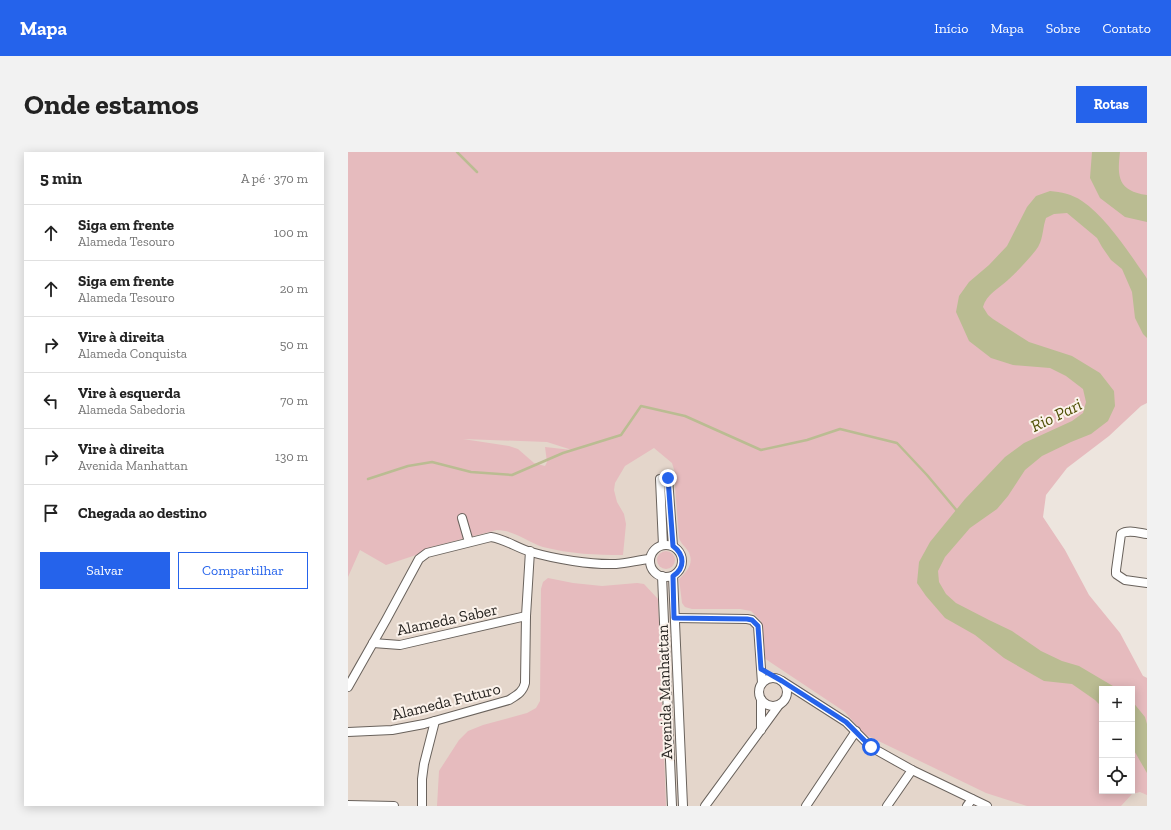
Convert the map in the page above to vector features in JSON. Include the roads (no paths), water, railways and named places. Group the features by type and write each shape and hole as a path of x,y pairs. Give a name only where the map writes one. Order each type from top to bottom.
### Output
{"lane":[{"name":"Avenida Manhattan","path":"663,545 660,478 668,478 673,546 681,553 682,563 681,568 673,576 683,806"},
{"path":"462,518 469,542"},
{"path":"1147,534 1129,531 1124,531 1121,534 1116,570 1116,574 1125,580 1147,583"},
{"path":"348,687 419,559 427,553 490,537 499,538 530,552 552,557 600,564 616,564 650,559"},
{"path":"673,546 663,545 654,550 650,559 653,570 662,576 673,576"},
{"path":"526,616 530,552"},
{"name":"Avenida Manhattan","path":"662,576 672,806"},
{"name":"Alameda Saber","path":"373,643 400,645 526,616"},
{"name":"Alameda Futuro","path":"348,732 392,730 435,721 509,700 520,694 526,683 526,616"},
{"path":"674,618 752,620 758,626 762,683"},
{"path":"761,669 780,679 846,722 871,747 969,802 987,806"},
{"path":"761,730 761,700 758,692 762,683 768,678 780,679"},
{"path":"780,679 787,689 787,696"},
{"path":"705,806 779,705 787,696 794,692 800,692"},
{"path":"761,700 770,706 779,705"},
{"path":"422,806 422,779 424,764 435,721"},
{"path":"806,806 856,732"},
{"path":"887,806 912,770"},
{"path":"348,805 394,806"}],"waterway":[{"path":"457,152 477,172"},
{"path":"368,479 408,466 432,462 471,472 512,475 563,453 621,435 641,406 685,416 761,450 807,440 840,429 897,443 927,475 958,512"}],"water label":[{"name":"Rio Pari","path":"1056,415"}]}
